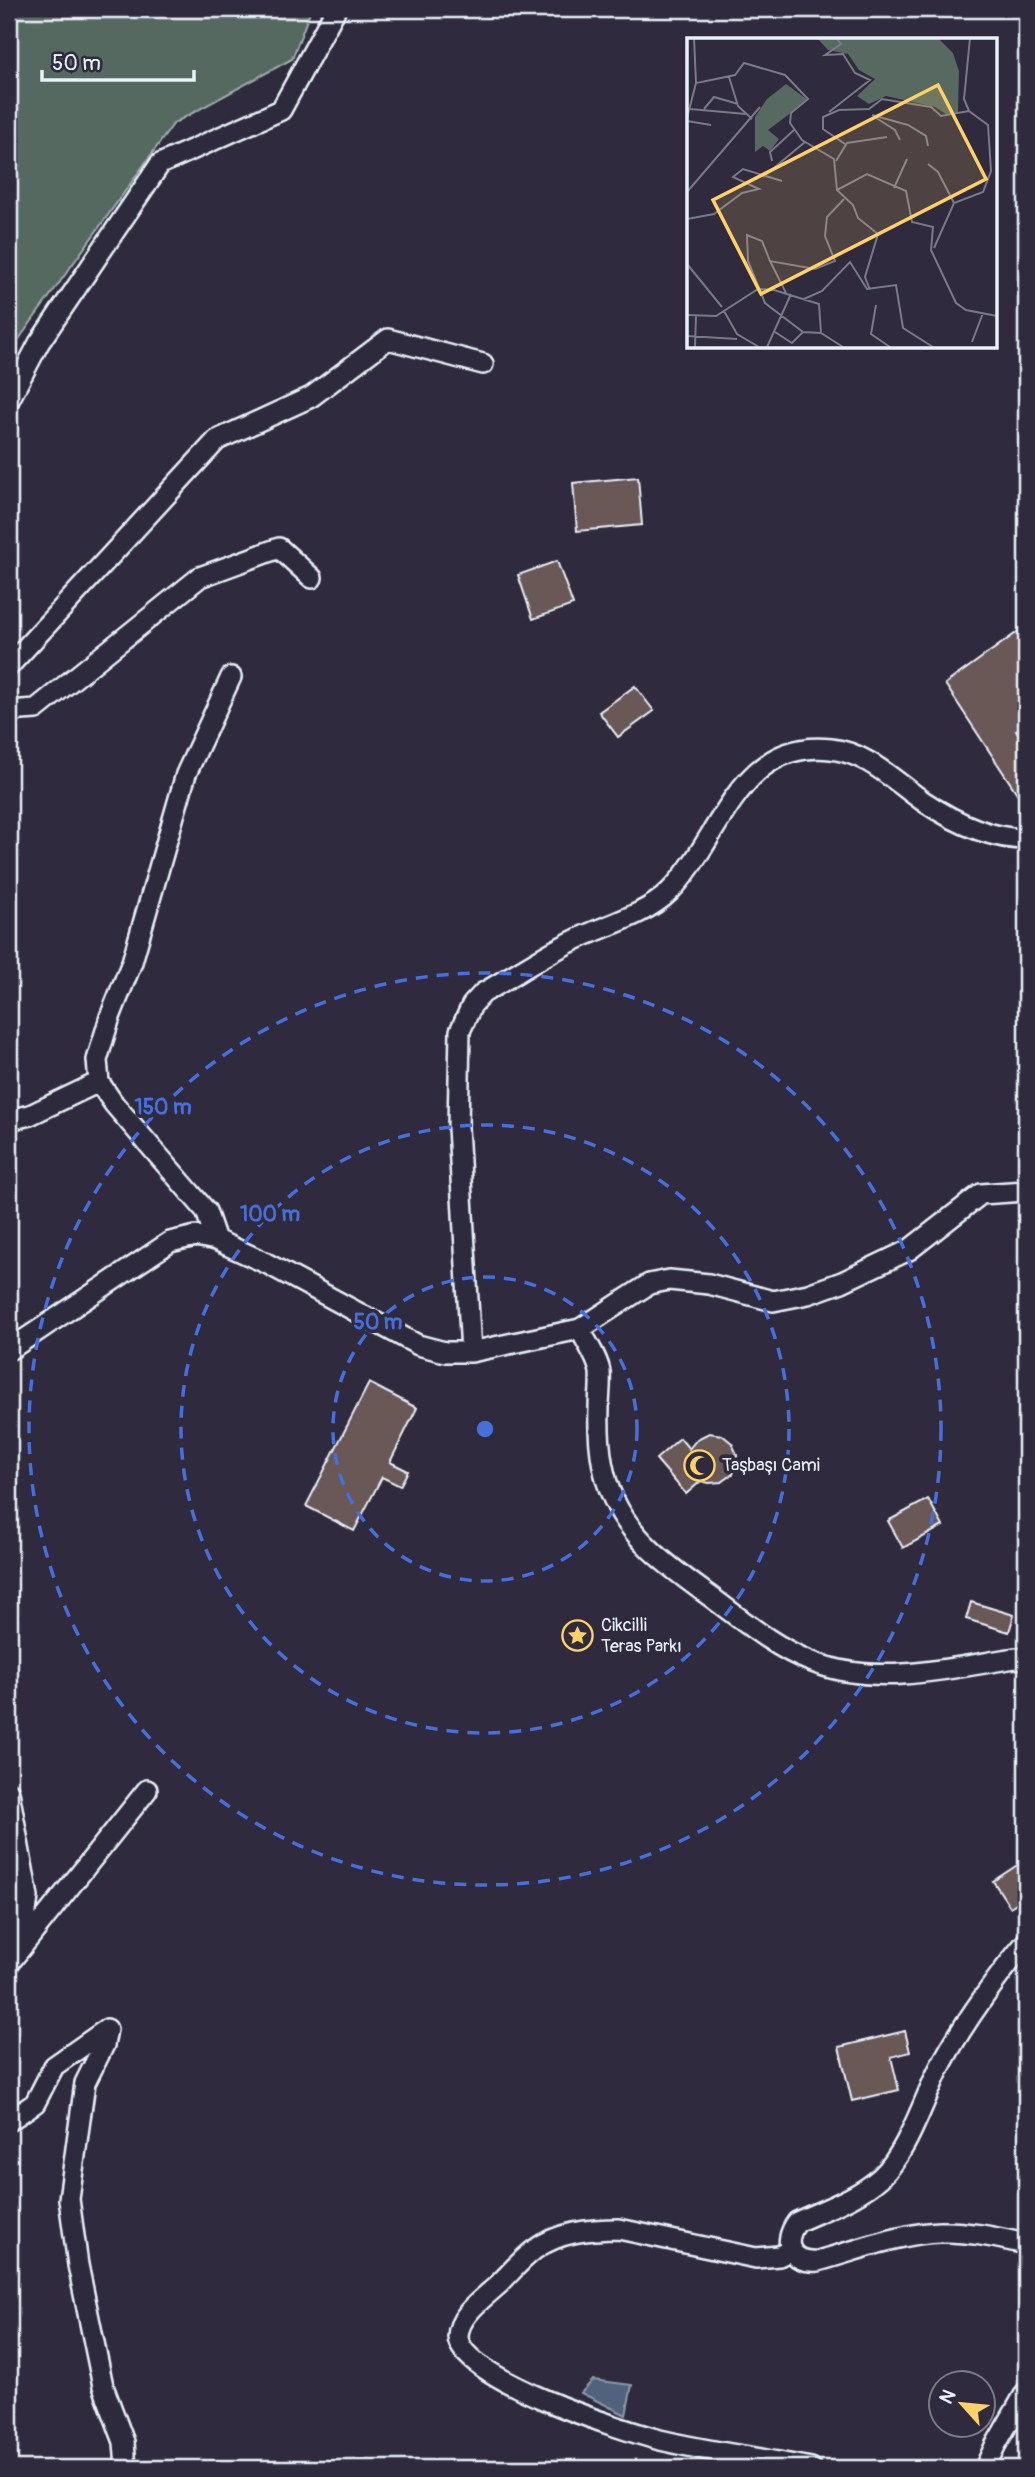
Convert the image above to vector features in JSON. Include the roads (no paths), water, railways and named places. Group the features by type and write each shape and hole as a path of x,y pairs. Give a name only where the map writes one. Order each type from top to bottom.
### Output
{"street":[{"path":"9,400 39,343 160,164 281,110 336,9"},
{"path":"9,666 217,440 311,397 388,339 483,364"},
{"path":"9,710 36,709 200,578 279,548 312,578"},
{"path":"216,1240 206,1211 114,1104 99,1082 97,1060 132,962 186,774 231,677"},
{"path":"471,1352 458,1127 460,1031 472,1005 483,993 573,941 650,907 670,891 687,870 731,801 753,774 778,758 806,749 831,749 855,754 874,764 923,801 954,820 985,832 1026,839"},
{"path":"9,1120 30,1115 99,1082"},
{"path":"9,1350 170,1242 182,1237 196,1236 216,1240 266,1263 418,1345 445,1352 471,1352 580,1329 649,1284 669,1280 709,1284 773,1301 808,1294 842,1282 909,1250 981,1194 1026,1191"},
{"path":"580,1329 600,1370 598,1434 612,1497 630,1529 658,1559 779,1645 811,1661 845,1672 880,1675 913,1673 1015,1658 1026,1659"},
{"path":"15,1956 147,1790"},
{"path":"9,1792 28,1897 15,1956"},
{"path":"1026,1942 968,2017 941,2066 900,2155 883,2176 866,2189 797,2222 790,2232 789,2241 791,2250 807,2262 908,2236 939,2232 975,2233 1026,2244"},
{"path":"9,2121 35,2103 54,2066 107,2029 104,2045 85,2083 69,2199 78,2265 103,2386 124,2442 126,2468"},
{"path":"791,2250 779,2256 756,2258 620,2229 575,2232 533,2250 468,2313 458,2333 459,2344 464,2354 496,2378 607,2424 693,2448 811,2468"},
{"path":"985,2468 1026,2392"}],"water":[{"path":"593,2380 632,2385 626,2415 581,2393"}],"place":[{"name":"Taşbaşı Cami","path":"699,1465"},
{"name":"Cikcilli Teras Parkı","path":"578,1635"}]}
